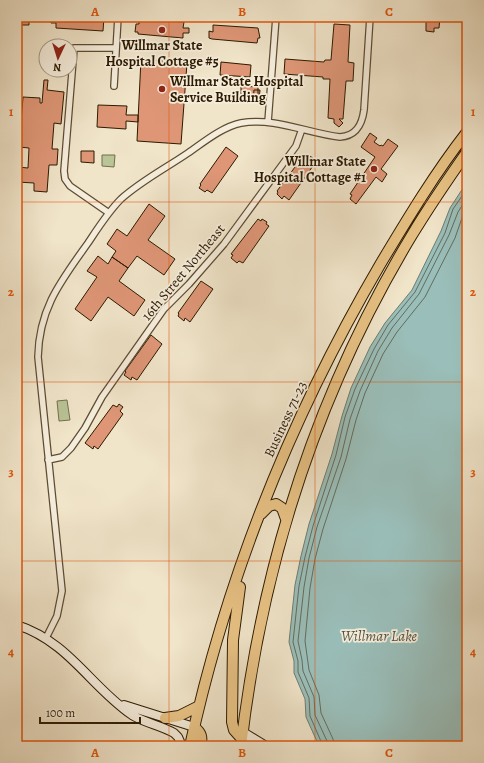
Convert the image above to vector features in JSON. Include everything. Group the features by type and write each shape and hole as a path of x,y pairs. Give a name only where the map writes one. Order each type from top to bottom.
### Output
{"highway":[{"name":"Business 71-23","path":"190,746 199,706 218,638 251,538 294,434 346,326 418,200 467,132"},
{"path":"242,739 252,664 262,611 286,519 316,430 333,389 366,319 411,236 467,152"},
{"path":"259,517 266,508 276,504 282,508 286,519"},
{"path":"242,739 234,730 232,722 233,640 239,590 251,538"},
{"path":"165,718 179,716 199,706"},
{"path":"194,727 200,732 201,746"}],"street":[{"path":"114,86 118,17"},
{"path":"268,122 276,17"},
{"path":"46,638 57,616 62,591 38,366 38,348 41,327 47,307 55,290 109,213 122,199 223,130 239,123 254,121 268,122 340,137 349,136 357,131 360,127 364,110 370,17"},
{"path":"109,213 70,186 65,179 64,171 74,48 116,48"},
{"name":"16th Street Northeast","path":"48,460 62,457 71,448 85,428 102,397 164,309 189,284 234,231 296,146 302,129"},
{"path":"17,625 38,633 46,638 71,658 118,703 139,719 174,733 178,737 182,746"},
{"path":"118,703 194,727"},
{"path":"242,739 252,746"},
{"path":"242,739 266,746"}],"green space":[{"path":"102,155 115,155 114,167 102,166"},
{"path":"67,400 70,420 59,421 57,401"}],"water":[{"name":"Willmar Lake","path":"467,182 467,746 319,746 306,717 305,699 294,673 294,661 289,642 295,585 309,524 332,454 351,388 370,347 385,323 412,290 441,231 450,208"}],"building":[{"path":"17,17 29,17 29,25 17,25"},
{"path":"104,17 103,31 56,28 56,23 51,23 51,18"},
{"path":"426,17 440,17 439,28 434,28 434,32 426,31"},
{"name":"Willmar State Hospital Cottage #5","path":"139,19 184,22 183,28 189,28 189,33 183,33 183,38 138,34 138,32 135,32 136,24 139,24"},
{"path":"334,24 350,25 348,62 354,63 353,81 346,81 343,119 339,119 343,123 339,127 334,123 334,119 328,118 330,79 323,79 323,77 284,74 285,59 324,62 325,60 331,60"},
{"path":"213,25 258,28 260,38 258,38 257,43 212,39 209,38 209,31 213,32"},
{"name":"Willmar State Hospital Service Building","path":"141,59 187,63 181,144 137,141"},
{"path":"221,62 251,65 250,77 220,75"},
{"path":"44,80 48,80 47,90 64,92 61,124 54,123 52,149 58,149 57,165 49,165 47,192 34,191 34,183 17,182 18,167 28,168 29,148 19,147 23,97 40,98 40,103 42,103"},
{"path":"241,86 258,87 258,95 241,94"},
{"path":"254,90 260,90 259,101 253,101"},
{"path":"98,105 127,106 126,115 138,115 138,122 126,121 126,129 97,127"},
{"name":"Willmar State Hospital Cottage #1","path":"370,133 377,138 374,142 380,146 383,146 388,139 398,146 381,169 387,174 382,182 376,177 356,204 350,199 352,195 350,194 375,157 361,147"},
{"path":"226,147 238,156 212,193 207,190 205,192 199,188 201,185 200,184"},
{"path":"81,151 94,151 94,163 81,162"},
{"path":"304,155 308,155 313,158 311,160 315,163 289,200 284,196 282,199 277,194 277,191"},
{"path":"149,204 165,216 148,240 175,259 164,275 137,256 128,268 112,257 116,251 107,244 117,229 127,236"},
{"path":"258,219 261,221 262,219 267,222 266,224 269,226 243,263 239,261 237,263 231,258 233,255 231,254"},
{"path":"98,256 108,264 112,257 128,268 119,281 145,300 134,316 108,297 91,321 75,309 97,277 87,271"},
{"path":"201,281 213,289 190,322 185,318 184,321 178,316 178,313"},
{"path":"151,335 162,344 137,380 132,377 131,380 124,375 126,372 125,371"},
{"path":"17,355 19,356 18,374 17,374"},
{"path":"119,404 123,407 120,411 123,414 98,449 94,446 93,449 85,443 113,405 117,407"}],"place":[{"name":"Willmar State Hospital Cottage #5","path":"162,30"},
{"name":"Willmar State Hospital Service Building","path":"162,89"},
{"name":"Willmar State Hospital Cottage #1","path":"374,169"}]}
